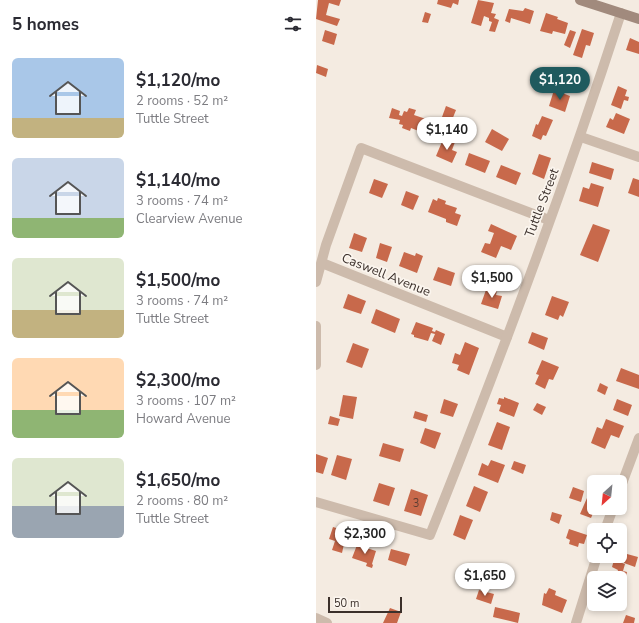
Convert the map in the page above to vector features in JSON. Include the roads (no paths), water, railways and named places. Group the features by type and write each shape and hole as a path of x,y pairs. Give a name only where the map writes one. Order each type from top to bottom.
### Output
{"street":[{"path":"580,0 639,19"},
{"name":"Tuttle Street","path":"316,502 430,535 507,337 549,220 581,137 621,13"},
{"path":"581,137 639,157"},
{"path":"316,282 330,232 361,148 549,220"},
{"name":"Caswell Avenue","path":"322,263 507,337"},
{"path":"316,326 316,364"},
{"path":"627,475 635,460 639,438"},
{"path":"576,623 595,563"},
{"path":"316,618 327,623"}]}
